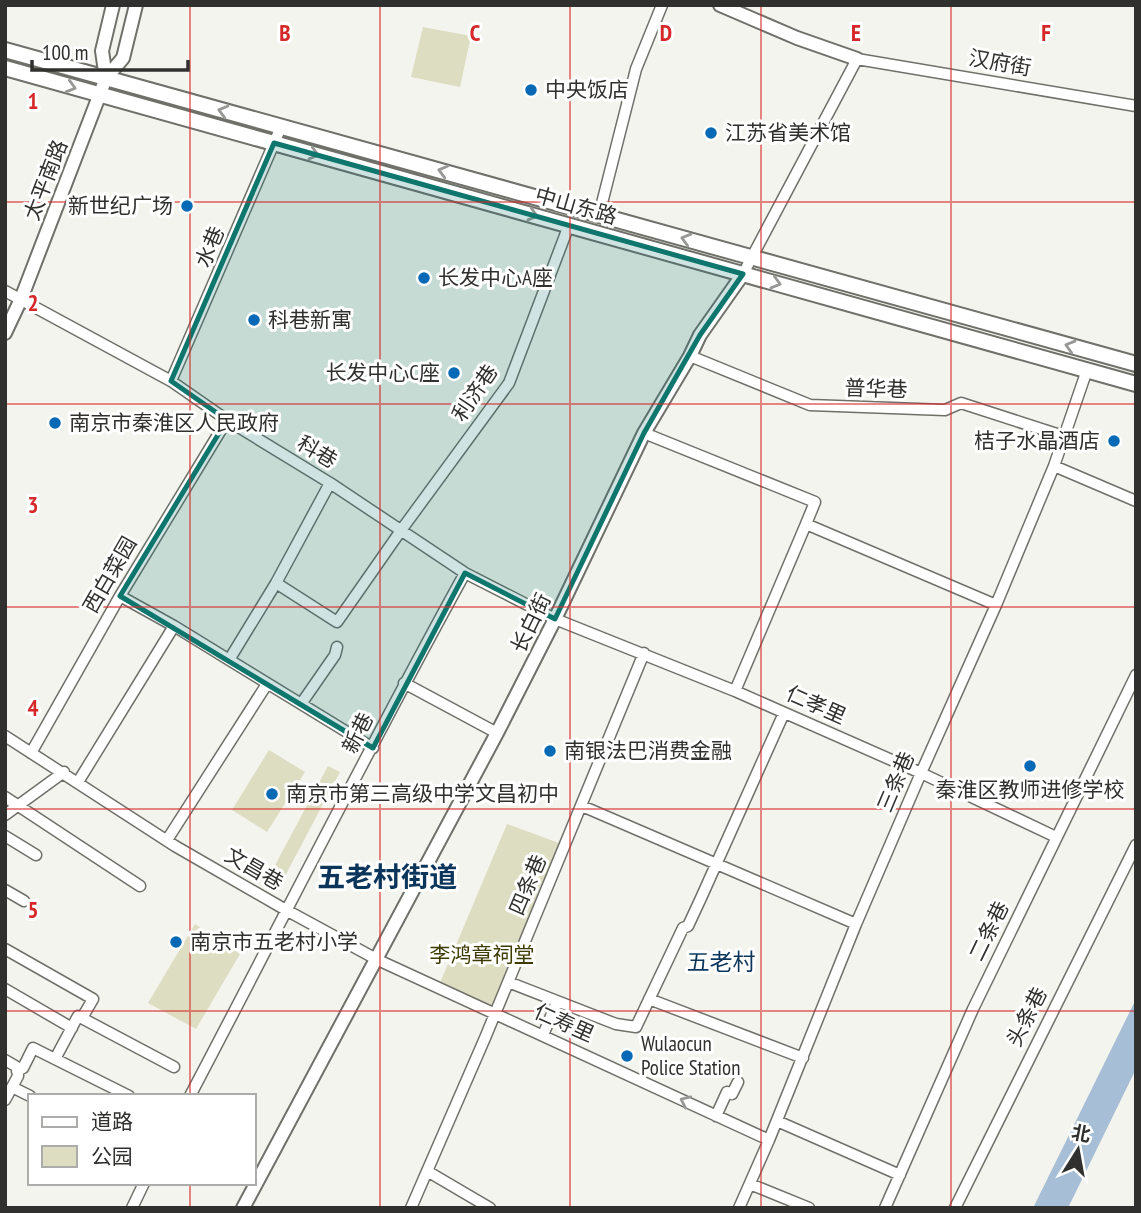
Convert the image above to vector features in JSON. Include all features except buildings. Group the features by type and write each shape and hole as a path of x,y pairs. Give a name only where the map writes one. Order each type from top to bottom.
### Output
{"main road":[{"name":"中山东路","path":"5,50 1136,364"},
{"name":"中山东路","path":"5,68 1136,384"}],"street":[{"path":"106,78 102,51 113,5"},
{"path":"106,78 123,58 136,5"},
{"path":"599,215 636,69 662,5"},
{"path":"720,5 797,38 857,59"},
{"name":"汉府街","path":"857,59 1136,106"},
{"name":"长白街","path":"256,1184 497,733 644,433 700,335 743,274 857,59"},
{"name":"太平南路","path":"5,333 21,299 106,78"},
{"name":"水巷","path":"171,381 281,127"},
{"name":"利济巷","path":"276,583 337,622 509,383 569,225"},
{"name":"科巷","path":"5,291 171,381 227,420 402,529 465,573 555,619"},
{"name":"普华巷","path":"690,356 810,405 945,410 961,403 1063,436"},
{"name":"三条巷","path":"738,1208 777,1121 856,924 1054,466 1087,370"},
{"name":"西白菜园","path":"31,753 120,596 227,420"},
{"path":"644,433 815,502 735,691"},
{"path":"1054,466 1136,501"},
{"path":"229,660 276,583 330,483"},
{"path":"806,524 996,605"},
{"name":"新巷","path":"191,1094 373,748 404,683 465,573"},
{"path":"120,596 373,748"},
{"name":"仁孝里","path":"555,619 735,691 1056,836"},
{"path":"78,782 174,626"},
{"path":"301,704 335,655 337,647"},
{"name":"四条巷","path":"411,1208 495,1014 644,653"},
{"name":"二条巷","path":"886,1208 972,1009 1136,675"},
{"path":"404,683 497,733"},
{"path":"167,840 267,684"},
{"path":"508,982 616,1024 636,1027 683,928 688,926 784,713"},
{"name":"文昌巷","path":"5,736 167,840 286,910 378,960 495,1014"},
{"path":"5,815 64,772"},
{"path":"5,797 140,886"},
{"path":"582,806 856,924"},
{"path":"5,836 36,855"},
{"name":"头条巷","path":"955,1208 1136,845"},
{"path":"5,890 24,901"},
{"path":"5,949 93,999 82,1018"},
{"path":"5,989 72,1028"},
{"path":"649,999 803,1058"},
{"path":"542,1035 557,1002"},
{"name":"仁寿里","path":"495,1014 769,1140"},
{"path":"55,1059 78,1017 174,1067"},
{"path":"17,1071 23,1068 33,1048 125,1094"},
{"path":"5,1060 17,1066 18,1076 5,1100"},
{"path":"716,1116 727,1092 732,1094 738,1082"},
{"path":"12,1087 28,1095"},
{"path":"777,1121 900,1175"},
{"path":"427,1171 490,1208"},
{"path":"750,1184 809,1208"},
{"path":"132,1208 143,1185"},
{"name":"长白街","path":"243,1208 256,1185"}],"highlighted area":[{"path":"274,143 743,274 700,335 644,433 555,619 465,573 373,748 120,596 227,420 171,381"}],"green space":[{"path":"423,27 471,36 460,87 411,77"},
{"path":"269,750 305,772 267,832 232,810"},
{"path":"328,766 340,772 285,876 273,869"},
{"name":"李鸿章祠堂","path":"507,824 559,843 492,1006 440,983"},
{"path":"195,924 240,954 196,1029 148,1003"}],"water":[{"path":"1136,999 1136,1069 1068,1208 1033,1208"}],"place":[{"name":"中央饭店","path":"531,90"},
{"name":"江苏省美术馆","path":"711,133"},
{"name":"新世纪广场","path":"187,206"},
{"name":"长发中心A座","path":"424,278"},
{"name":"科巷新寓","path":"254,320"},
{"name":"长发中心C座","path":"454,373"},
{"name":"南京市秦淮区人民政府","path":"55,423"},
{"name":"桔子水晶酒店","path":"1114,441"},
{"name":"南银法巴消费金融","path":"550,751"},
{"name":"秦淮区教师进修学校","path":"1030,766"},
{"name":"南京市第三高级中学文昌初中","path":"272,794"},
{"name":"南京市五老村小学","path":"176,942"},
{"name":"Wulaocun Police Station","path":"627,1056"}],"district":[{"name":"五老村街道","path":"387,877"},
{"name":"五老村","path":"721,962"}]}
